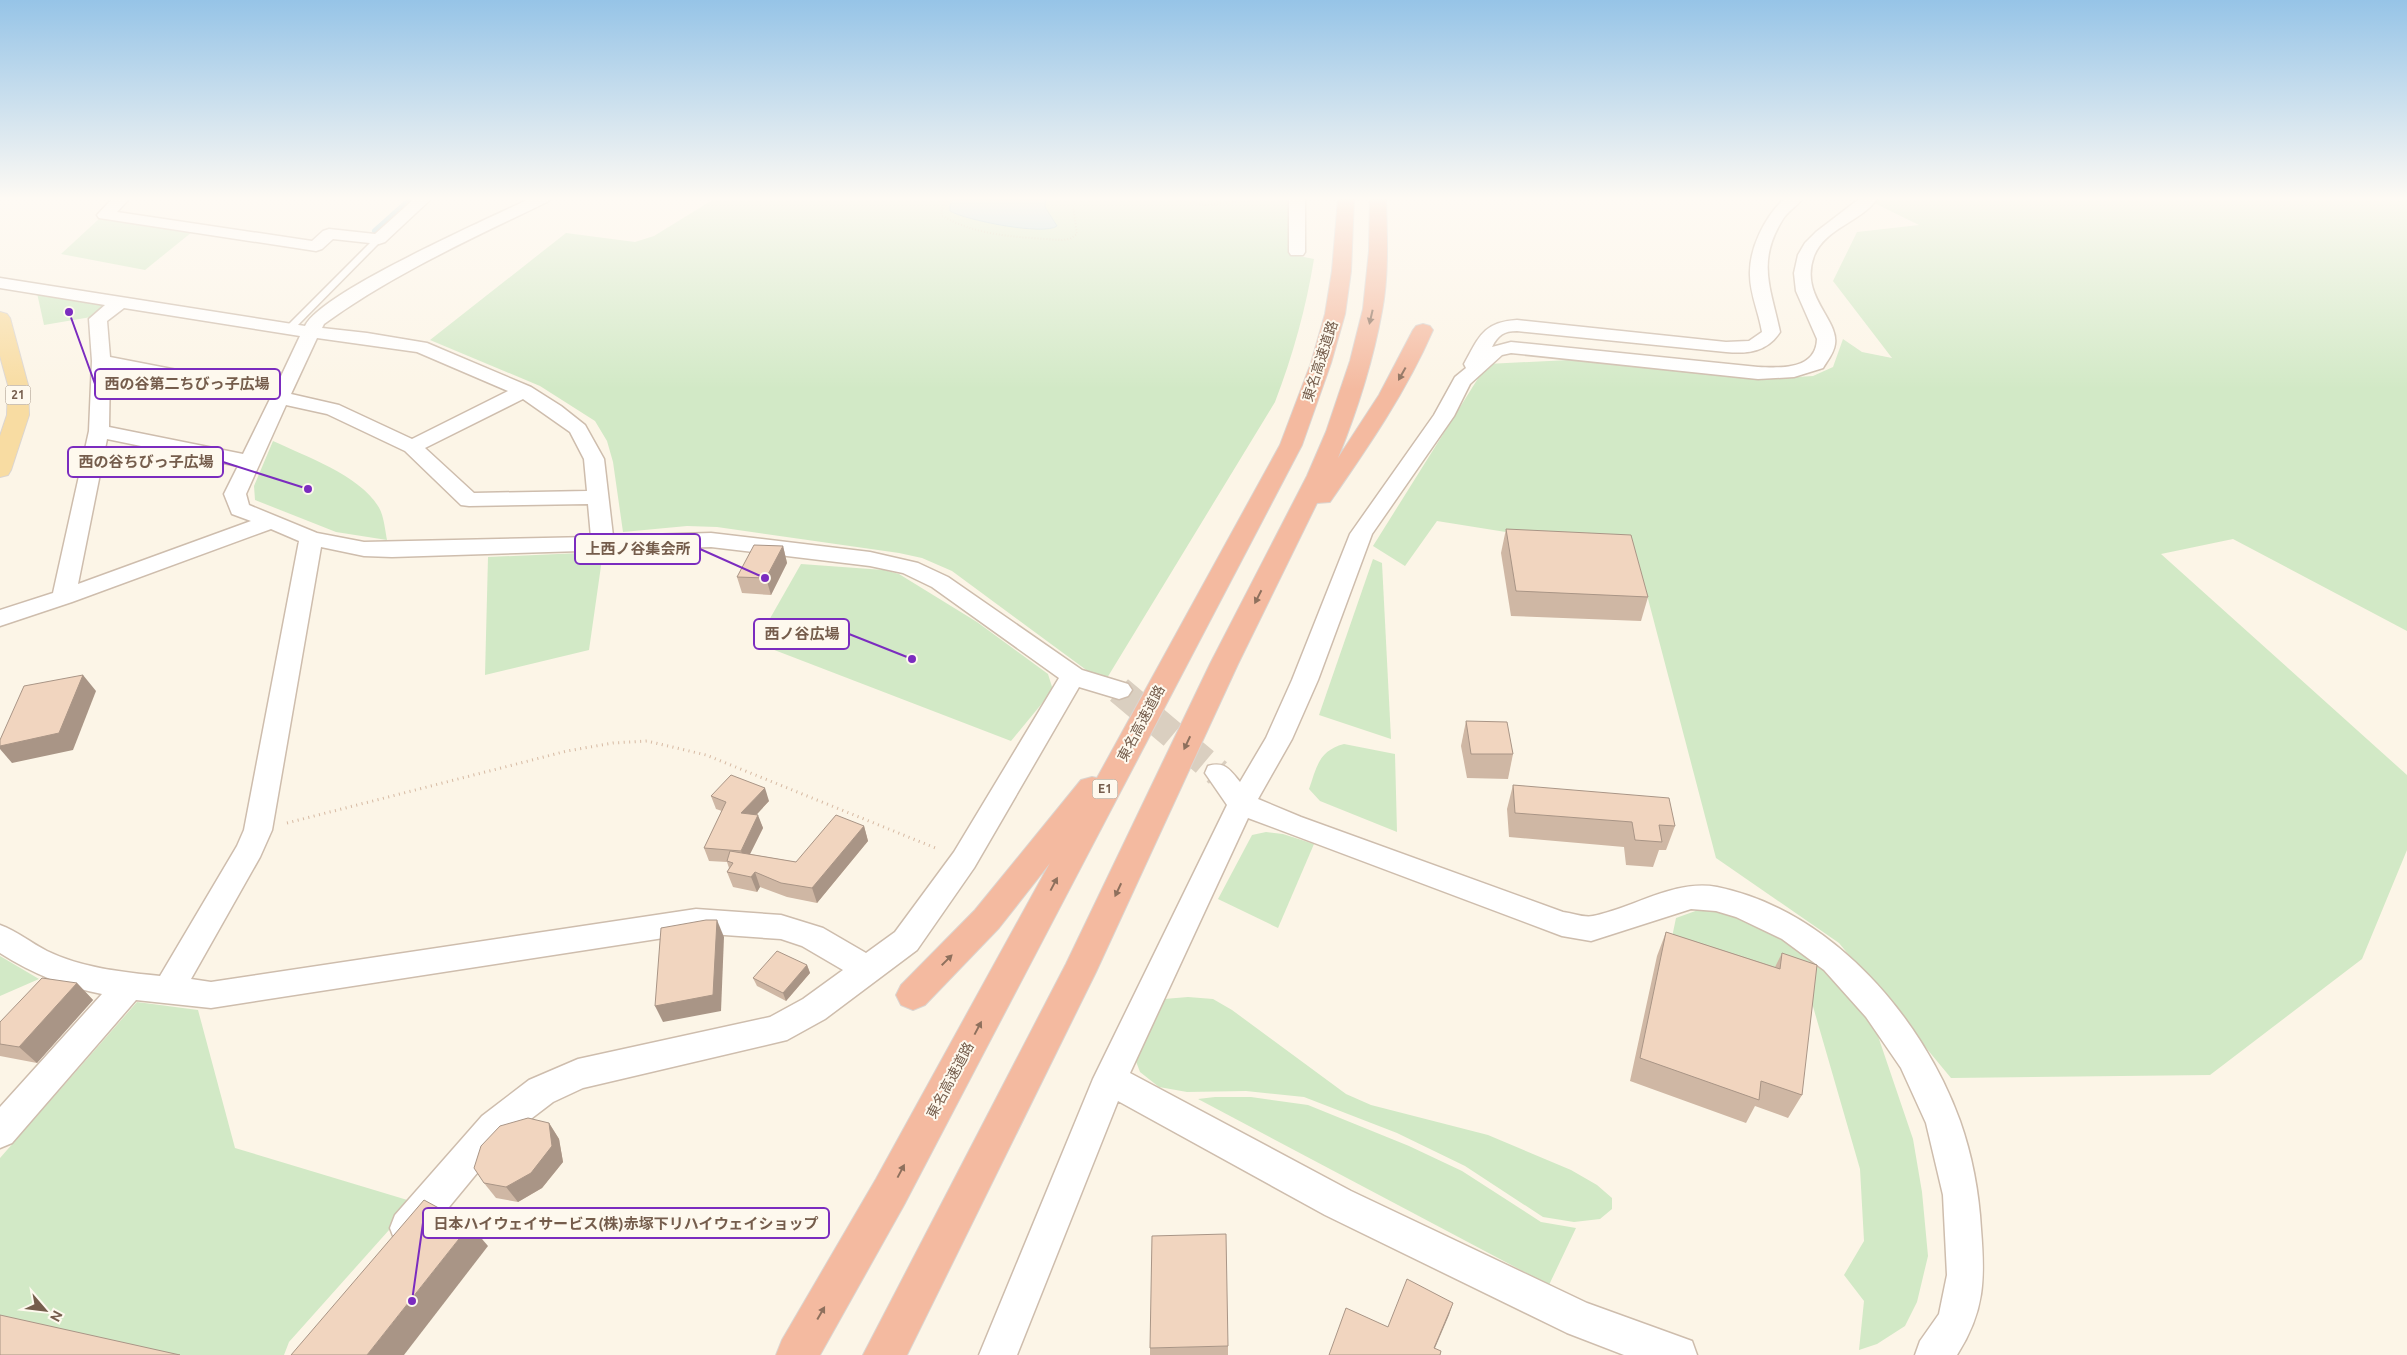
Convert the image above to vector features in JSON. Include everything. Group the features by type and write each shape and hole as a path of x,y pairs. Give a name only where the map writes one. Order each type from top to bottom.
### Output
{"highway":[{"name":"東名高速道路","path":"797,1355 890,1192 1134,734 1291,445 1315,379 1335,314 1343,262"},
{"path":"884,1355 1079,972 1220,673 1319,476 1337,432 1360,361 1373,309 1377,262"},
{"path":"1272,570 1382,410 1413,355 1424,330"},
{"path":"913,995 987,919 1134,734"}],"main road":[{"name":"21","path":"0,318 18,386 18,415 0,470"}],"street":[{"path":"412,262 356,293 316,321 299,330 282,398 236,494 240,509 311,538 364,549 392,550 711,540 870,559 910,568 940,582 1073,676 1119,690"},
{"path":"998,1355 1110,1079 1241,804 1279,739 1305,680 1361,534 1444,416 1493,329 1502,325 1531,326 1726,347 1755,346 1766,340 1772,332 1757,268 1758,262"},
{"path":"1462,381 1496,351 1511,347 1758,373 1780,374 1800,372 1816,364 1826,341 1824,332 1808,301 1801,270 1803,262"},
{"path":"0,283 119,303 421,347 524,392 554,410 578,430 594,459 603,544"},
{"path":"64,597 99,431 101,361 98,319 119,303"},
{"path":"101,361 269,393 282,398 332,409 412,447 469,500 598,496"},
{"path":"412,447 524,392"},
{"path":"99,431 250,462"},
{"path":"0,618 64,597 270,522"},
{"path":"168,991 250,849 258,830 311,538"},
{"path":"387,1253 494,1127 541,1091 578,1074 776,1030 814,1009 869,970 906,940 964,860 1073,676"},
{"path":"1218,773 1241,804 1291,825 1562,924 1591,929 1690,897 1716,899 1744,907 1793,930 1835,961 1877,1008 1913,1058 1943,1122 1961,1195 1966,1275 1956,1322 1934,1355"},
{"path":"0,938 36,960 72,975 129,986 211,995 696,921 781,927 812,937 869,970"},
{"path":"0,1132 129,986"},
{"path":"1110,1079 1347,1208 1580,1320 1678,1355"}],"lane":[{"path":"299,330 359,262"}],"path":[{"path":"258,830 567,751 613,743 647,741 706,755 964,860"}],"green space":[{"path":"104,262 155,262 145,270"},
{"path":"529,262 1313,262 1298,331 1288,367 1275,402 1104,683 952,571 922,558 899,553 717,527 687,526 623,532 613,462 607,441 595,421 540,386 430,340"},
{"path":"1842,262 2407,262 2407,631 2233,539 2161,554 2407,775 2407,850 2362,959 2210,1075 1951,1078 1839,943 1716,858 1636,553 1437,521 1405,566 1373,546 1487,364 1569,360 1780,378 1813,376 1833,367 1843,339 1862,352 1892,358 1833,281"},
{"path":"37,293 102,303 103,308 91,317 44,325"},
{"path":"273,441 315,460 358,485 378,506 383,518 387,540 336,532 255,500 254,486"},
{"path":"603,552 589,650 485,675 488,557"},
{"path":"1373,559 1382,563 1391,739 1319,715"},
{"path":"801,564 884,570 899,574 977,622 1048,674 1053,690 1011,741 756,643"},
{"path":"1344,744 1395,754 1397,832 1320,801 1309,789 1320,761 1329,751"},
{"path":"1266,832 1283,834 1314,844 1278,928 1218,899 1252,835"},
{"path":"1701,909 1745,918 1811,955 1853,997 1878,1036 1913,1139 1922,1192 1928,1256 1917,1302 1905,1326 1877,1344 1859,1350 1864,1301 1844,1275 1864,1241 1860,1169 1812,1003 1670,947 1676,918"},
{"path":"0,956 39,979 0,996"},
{"path":"1188,997 1213,999 1232,1010 1346,1094 1371,1105 1488,1135 1571,1170 1597,1185 1612,1198 1612,1209 1600,1219 1574,1222 1543,1217 1465,1166 1397,1133 1304,1097 1246,1091 1187,1092 1159,1087 1140,1072 1134,1056 1164,999"},
{"path":"137,1002 198,1010 235,1148 414,1202 289,1342 284,1355 0,1355 0,1158"},
{"path":"1251,1097 1308,1105 1409,1146 1462,1171 1541,1222 1576,1228 1549,1285 1198,1099"}],"building":[{"path":"1506,529 1631,535 1648,597 1516,591"},
{"path":"754,545 783,546 766,578 737,577"},
{"path":"83,675 59,733 0,746 0,740 24,686"},
{"path":"1466,721 1507,722 1513,754 1471,754"},
{"path":"731,775 765,788 741,813 758,815 741,851 704,848 726,802 711,796"},
{"path":"1513,785 1669,798 1675,826 1659,825 1662,842 1635,840 1632,822 1515,813"},
{"path":"836,815 864,826 812,888 781,883 755,872 751,877 727,872 733,863 727,861 730,851 796,862"},
{"path":"706,920 717,920 713,995 655,1006 661,928"},
{"path":"1666,932 1780,969 1782,953 1817,965 1802,1095 1761,1081 1759,1100 1640,1058"},
{"path":"777,951 807,965 783,993 753,978"},
{"path":"42,978 77,983 19,1047 0,1044 0,1022"},
{"path":"528,1118 549,1123 552,1146 531,1173 506,1187 484,1183 474,1168 481,1146 500,1126"},
{"path":"424,1200 470,1225 367,1355 291,1355"},
{"path":"1226,1234 1228,1346 1150,1348 1152,1236"},
{"path":"1407,1279 1453,1303 1434,1348 1441,1351 1440,1355 1329,1355 1346,1308 1388,1327"},
{"path":"0,1315 180,1355 0,1355"}],"tunnel":[{"path":"1119,690 1218,773"}],"place":[{"name":"西の谷第二ちびっ子広場","path":"69,312"},
{"name":"西の谷ちびっ子広場","path":"308,489"},
{"name":"上西ノ谷集会所","path":"765,578"},
{"name":"西ノ谷広場","path":"912,659"},
{"name":"日本ハイウェイサービス(株)赤塚下リハイウェイショップ","path":"412,1301"}]}
